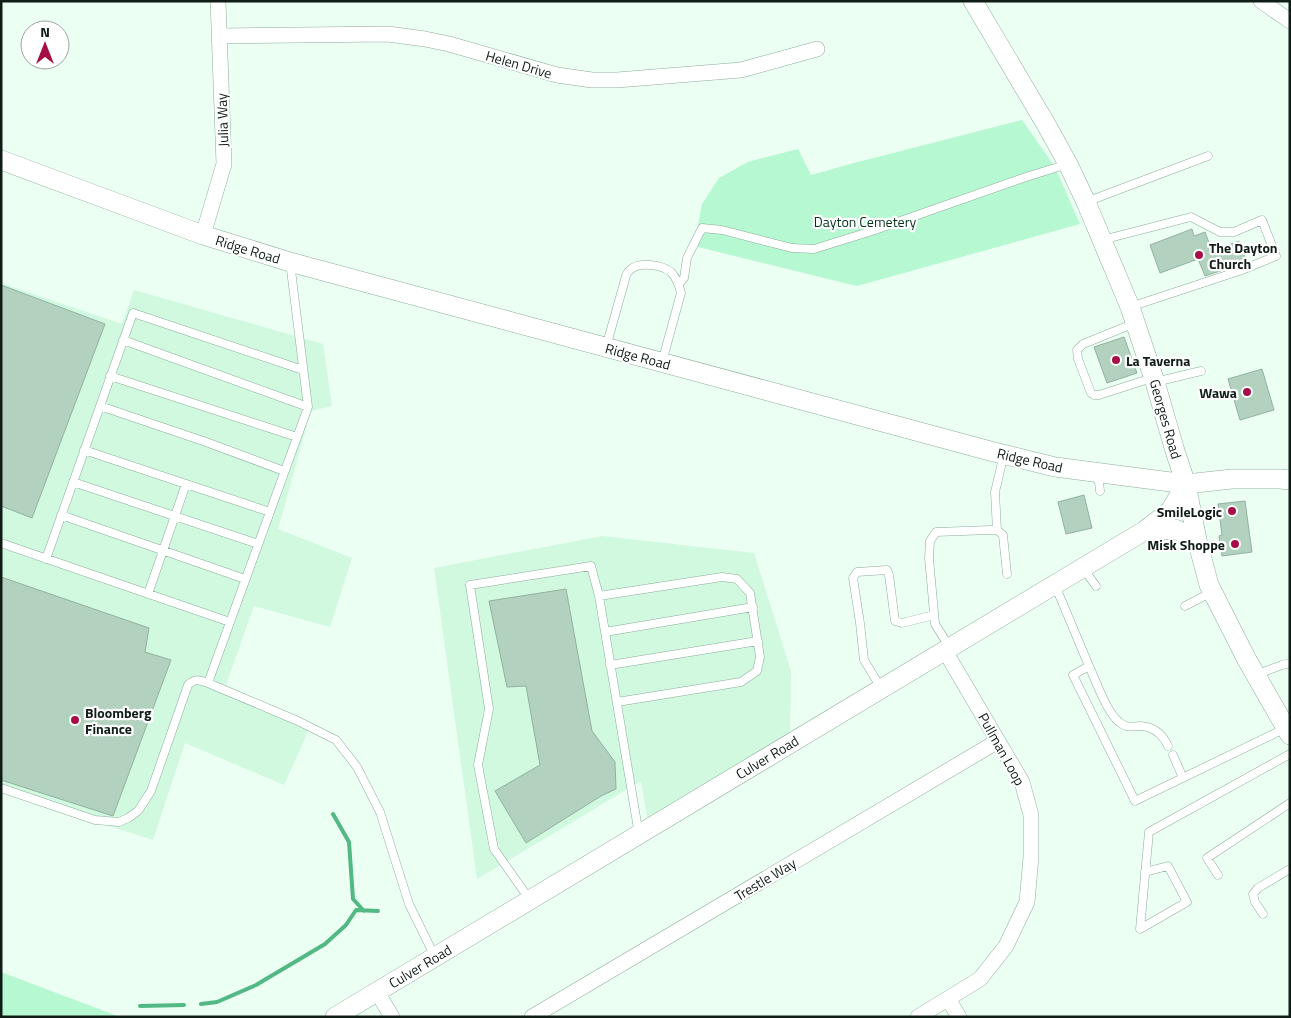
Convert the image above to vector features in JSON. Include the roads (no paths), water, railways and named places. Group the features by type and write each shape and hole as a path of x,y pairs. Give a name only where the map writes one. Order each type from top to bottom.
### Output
{"street":[{"name":"Julia Way","path":"203,236 224,164 218,1"},
{"name":"Georges Road","path":"973,1 1047,126 1086,202 1132,315 1155,380 1186,484 1196,540 1209,585 1246,658 1288,731"},
{"path":"1261,1 1290,21"},
{"name":"Helen Drive","path":"220,36 388,34 449,44 557,74 592,80 616,80 741,70 818,49"},
{"name":"Ridge Road","path":"1,160 203,236 290,262 1055,467 1099,482 1186,484 1232,479 1252,482 1280,479 1290,480"},
{"name":"Culver Road","path":"335,1017 1144,532 1170,511 1186,484"},
{"path":"1144,532 1175,529 1196,540"},
{"name":"Pullman Loop","path":"918,1017 980,979 1006,946 1027,902 1032,857 1032,815 1022,782 948,650"},
{"name":"Trestle Way","path":"532,1017 998,741"},
{"path":"377,992 392,1017"},
{"path":"948,999 959,1017"}],"lane":[{"path":"1086,202 1208,156"},
{"path":"679,284 684,278 687,258 702,228 722,230 792,248 814,249 1068,164"},
{"path":"1102,240 1191,217 1220,232 1234,232 1262,220 1276,256 1132,315 1083,344 1077,350 1078,359 1091,393 1094,395 1202,371"},
{"path":"208,683 308,407 290,262"},
{"path":"606,348 626,276 630,269 654,265 671,272 679,284 681,293 661,362"},
{"path":"46,559 133,313 303,370"},
{"path":"123,340 308,407"},
{"path":"110,376 297,437"},
{"path":"100,406 284,471"},
{"path":"84,450 270,512"},
{"path":"997,530 996,492 1004,454"},
{"path":"73,482 258,544"},
{"path":"148,594 186,484"},
{"path":"61,516 245,579"},
{"path":"948,650 935,624 934,615 929,558 930,541 936,532 997,530 1003,535 1007,574"},
{"path":"1,543 230,622"},
{"path":"530,900 494,849 478,765 490,709 470,585 590,566 599,596 639,835"},
{"path":"1083,568 1096,586"},
{"path":"881,689 864,660 853,578 857,572 887,570 895,621 902,623 934,615"},
{"path":"599,596 722,577 737,579 750,593 753,607 760,657 757,671 741,682 617,702"},
{"path":"1055,585 1110,711 1118,721 1127,727 1140,726 1151,728 1164,737 1168,746"},
{"path":"1185,606 1212,592"},
{"path":"605,632 753,607"},
{"path":"610,665 758,641"},
{"path":"1256,675 1290,663"},
{"path":"1089,666 1073,674 1135,801 1288,731"},
{"path":"1,788 95,820 119,822 128,818 138,811 151,791 188,685 193,681 199,680 208,683 298,721 336,740 357,767 380,812 409,904 435,957"},
{"path":"1145,872 1168,866 1188,902 1140,929 1144,882 1145,872 1149,832 1290,754"},
{"path":"1173,755 1183,778"},
{"path":"1218,875 1207,858 1290,803"},
{"path":"1263,914 1254,902 1253,894 1258,888 1290,869"}],"waterway":[{"path":"333,814 349,842 353,899 364,911"},
{"path":"201,1004 217,1002 256,985 325,944 346,925 356,910 378,911"},
{"path":"140,1006 184,1005"}],"place":[{"name":"The Dayton Church","path":"1199,255"},
{"name":"La Taverna","path":"1116,360"},
{"name":"Wawa","path":"1247,392"},
{"name":"SmileLogic","path":"1232,511"},
{"name":"Misk Shoppe","path":"1235,544"},
{"name":"Bloomberg Finance","path":"75,720"}],"park label":[{"name":"Dayton Cemetery","path":"865,221"}]}
